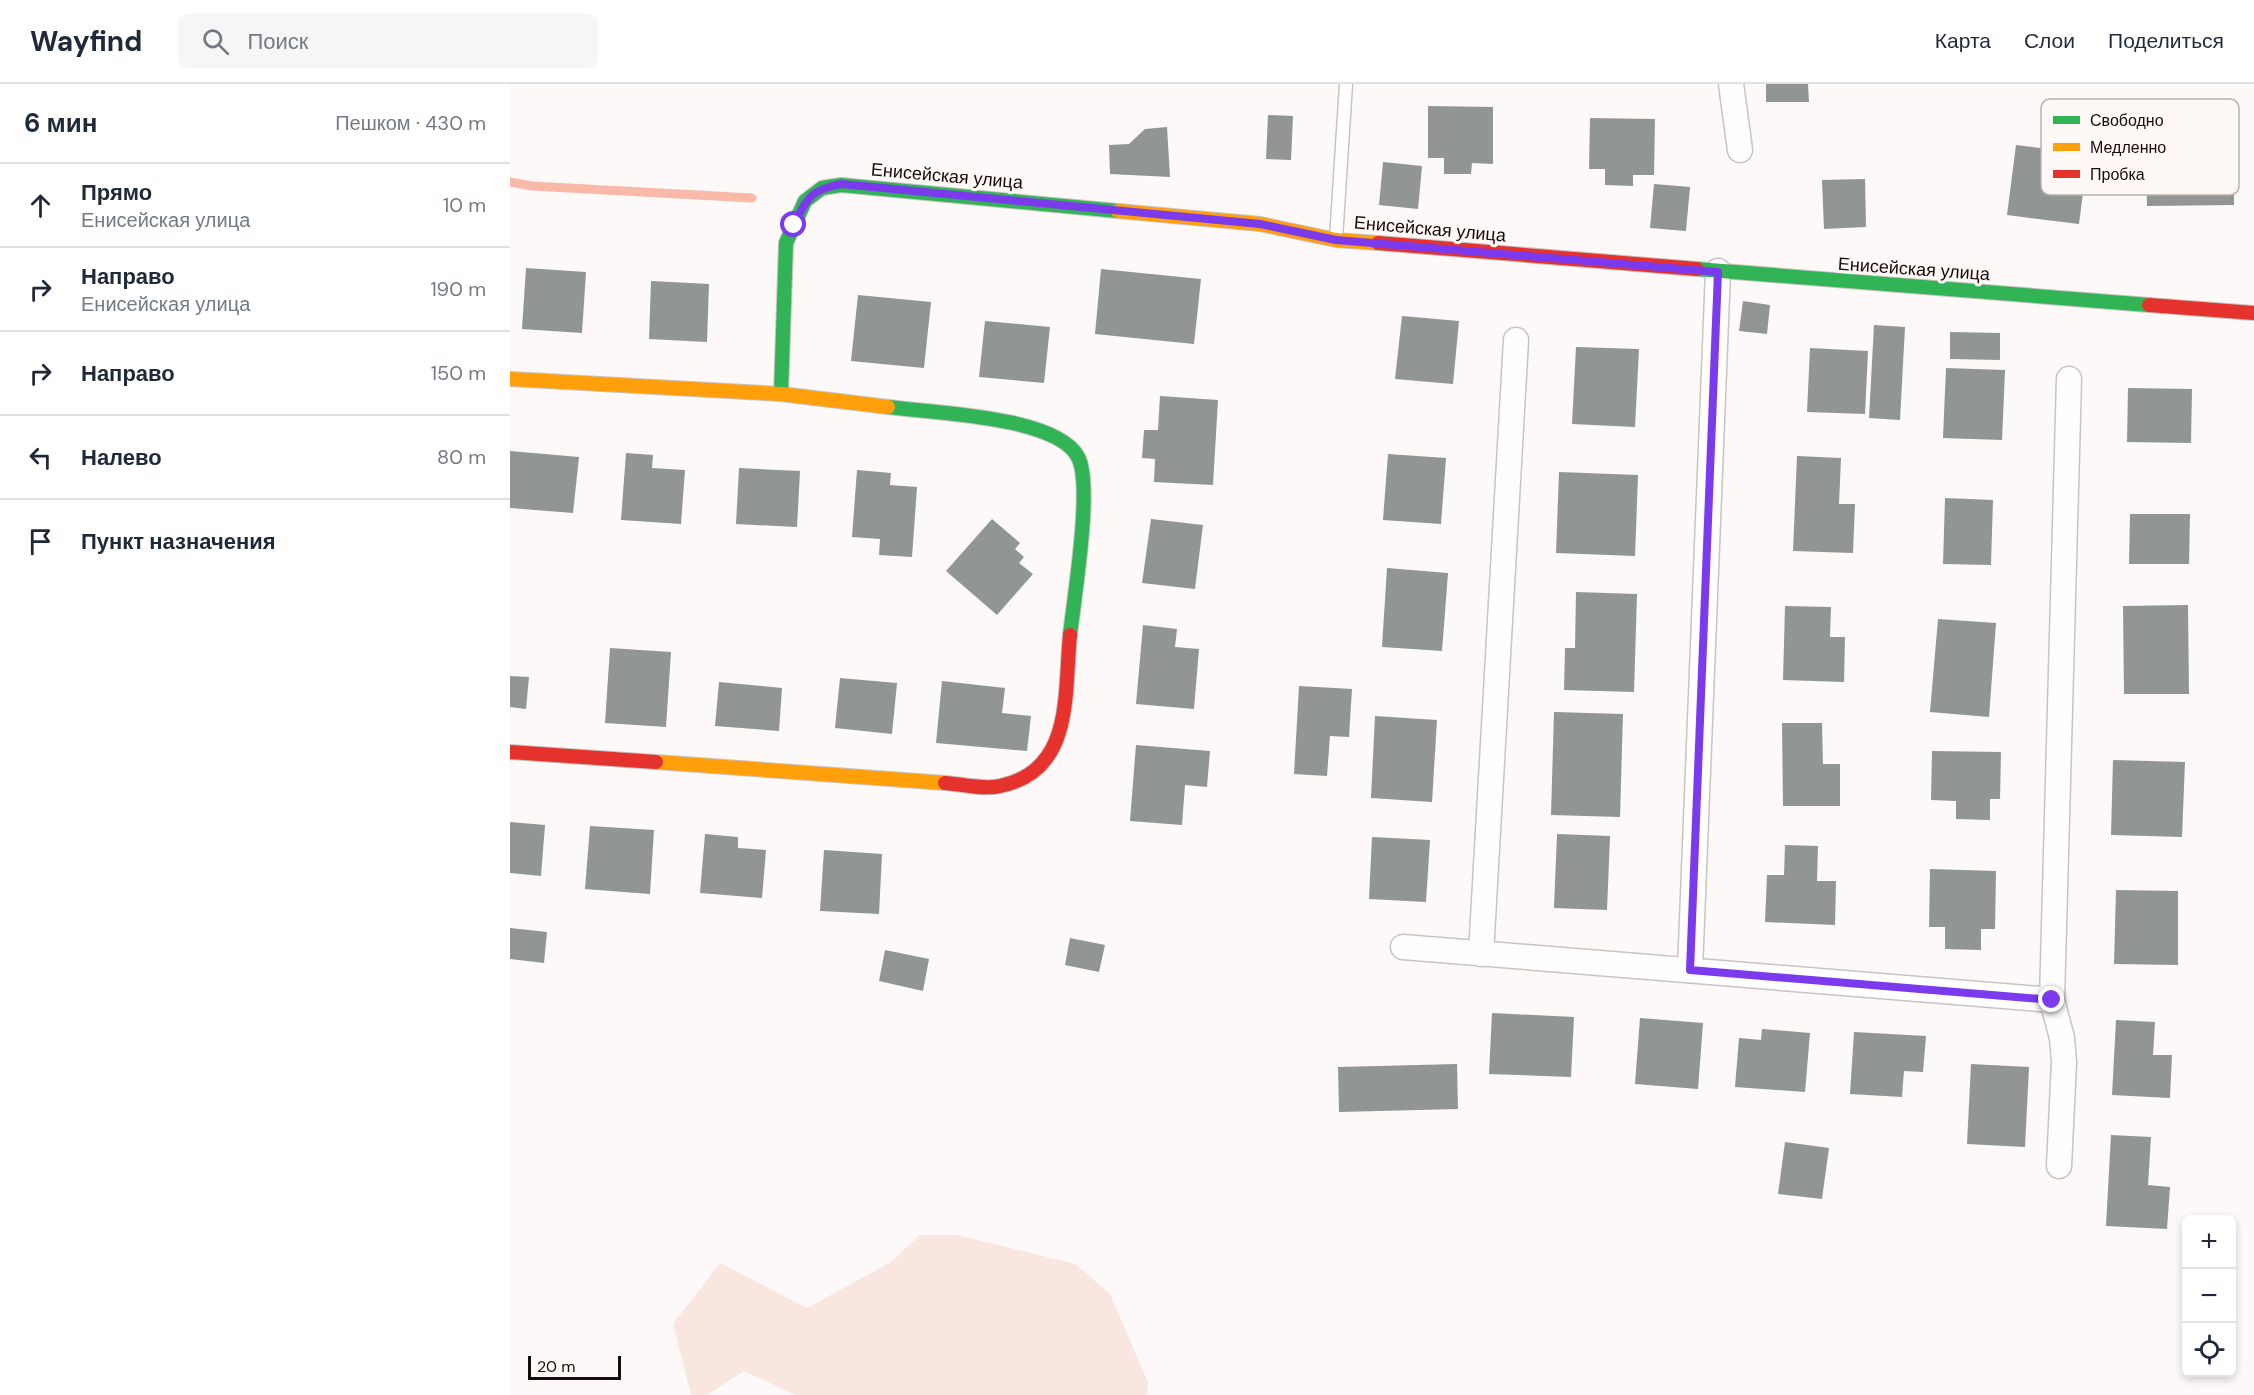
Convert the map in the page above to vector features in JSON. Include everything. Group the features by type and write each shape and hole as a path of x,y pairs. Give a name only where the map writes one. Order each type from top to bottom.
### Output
{"street":[{"path":"1731,84 1740,150"},
{"name":"Енисейская улица","path":"781,394 786,243 805,201 822,188 841,184 1260,224 1336,240 2254,313"},
{"path":"1690,970 1718,272"},
{"path":"1481,954 1516,340"},
{"path":"510,379 781,394 1035,428 1061,438 1077,455 1085,487 1061,727 1056,748 1047,762 1027,778 998,787 510,752"},
{"path":"2059,1166 2064,1062 2062,1038 2052,1000 2069,380"},
{"path":"1403,947 2052,1000"}],"lane":[{"path":"1336,240 1346,84"}],"shaded area":[{"path":"920,1235 957,1235 1075,1264 1110,1294 1148,1382 1147,1395 796,1395 744,1371 707,1395 691,1395 673,1324 720,1263 807,1308 891,1262"}],"building":[{"path":"1766,84 1808,84 1809,102 1766,102"},
{"path":"1428,106 1493,107 1493,164 1472,163 1471,174 1444,174 1444,158 1428,158"},
{"path":"1268,115 1293,116 1291,160 1266,159"},
{"path":"1590,118 1655,119 1654,175 1633,175 1633,186 1605,185 1605,169 1589,169"},
{"path":"1167,127 1170,177 1110,174 1109,145 1129,144 1145,129"},
{"path":"2016,145 2041,148 2041,195 2083,195 2079,224 2007,215"},
{"path":"1383,162 1422,166 1418,209 1379,205"},
{"path":"1865,179 1866,227 1824,229 1822,180"},
{"path":"1654,184 1690,187 1686,231 1650,228"},
{"path":"2147,195 2234,195 2234,205 2147,206"},
{"path":"526,268 586,272 582,333 522,329"},
{"path":"1101,269 1201,279 1194,344 1095,334"},
{"path":"651,281 709,284 707,342 649,339"},
{"path":"858,295 931,302 924,368 851,361"},
{"path":"1743,301 1770,305 1767,334 1739,331"},
{"path":"1402,316 1459,321 1453,384 1395,379"},
{"path":"985,321 1050,327 1044,383 979,377"},
{"path":"1874,325 1905,327 1900,420 1869,418"},
{"path":"1950,332 2000,333 2000,360 1950,359"},
{"path":"1576,347 1639,349 1635,427 1572,424"},
{"path":"1810,348 1868,351 1865,414 1807,412"},
{"path":"1946,368 2005,370 2002,440 1943,438"},
{"path":"2128,388 2192,389 2191,443 2127,442"},
{"path":"1160,396 1218,400 1213,485 1154,482 1155,459 1142,458 1144,430 1158,430"},
{"path":"510,451 579,457 573,513 510,508"},
{"path":"626,453 653,455 652,468 685,470 681,524 621,520"},
{"path":"1388,454 1446,458 1441,524 1383,520"},
{"path":"1797,456 1841,458 1839,504 1855,504 1853,553 1793,551"},
{"path":"739,468 800,471 797,527 736,524"},
{"path":"857,470 891,473 890,485 917,487 912,557 879,555 880,539 852,537"},
{"path":"1559,472 1638,475 1635,556 1556,553"},
{"path":"1945,498 1993,500 1991,565 1943,564"},
{"path":"2130,514 2190,514 2189,564 2129,564"},
{"path":"992,519 1020,543 1015,549 1024,557 1019,563 1033,574 997,615 946,571"},
{"path":"1151,519 1203,525 1195,589 1142,583"},
{"path":"1387,568 1448,573 1442,651 1382,647"},
{"path":"1576,592 1637,594 1634,692 1564,690 1565,648 1575,648"},
{"path":"2188,605 2189,694 2124,694 2123,606"},
{"path":"1785,606 1831,607 1830,637 1845,637 1844,682 1783,680"},
{"path":"1938,619 1996,623 1989,717 1930,712"},
{"path":"1143,625 1177,629 1175,647 1199,649 1194,709 1136,704"},
{"path":"610,648 671,652 666,727 605,723"},
{"path":"510,676 529,677 526,709 510,707"},
{"path":"840,678 897,683 892,734 835,728"},
{"path":"942,681 1005,688 1002,713 1031,716 1027,751 936,743"},
{"path":"719,682 782,688 779,731 715,726"},
{"path":"1299,686 1352,689 1349,737 1330,736 1327,776 1294,774"},
{"path":"1554,712 1623,714 1620,817 1551,815"},
{"path":"1375,716 1437,720 1432,802 1371,798"},
{"path":"1782,723 1822,723 1823,764 1840,764 1840,806 1783,806"},
{"path":"1136,745 1210,751 1207,787 1185,785 1182,825 1130,821"},
{"path":"1932,751 2001,752 2000,799 1990,799 1990,820 1956,819 1956,801 1931,800"},
{"path":"2113,760 2185,762 2182,837 2111,835"},
{"path":"510,822 545,825 541,876 510,873"},
{"path":"590,826 654,830 650,894 585,889"},
{"path":"705,834 738,837 738,848 766,850 762,898 700,893"},
{"path":"1557,834 1610,836 1607,910 1554,908"},
{"path":"1372,837 1430,840 1426,902 1369,899"},
{"path":"1785,845 1818,846 1817,881 1836,881 1835,925 1765,922 1767,875 1784,875"},
{"path":"824,850 882,854 879,914 820,911"},
{"path":"1930,869 1996,871 1995,929 1981,929 1981,950 1945,949 1945,927 1929,927"},
{"path":"2116,890 2178,891 2178,965 2114,964"},
{"path":"510,928 547,932 544,963 510,959"},
{"path":"1070,938 1105,945 1099,972 1065,965"},
{"path":"885,950 929,959 923,991 879,981"},
{"path":"1492,1013 1574,1017 1571,1077 1489,1074"},
{"path":"1640,1018 1703,1023 1698,1089 1635,1084"},
{"path":"2116,1020 2155,1022 2153,1055 2172,1055 2170,1098 2112,1095"},
{"path":"1762,1029 1810,1033 1805,1092 1735,1087 1739,1038 1761,1040"},
{"path":"1854,1032 1926,1036 1923,1072 1904,1071 1902,1097 1850,1094"},
{"path":"1457,1064 1458,1109 1339,1112 1338,1067"},
{"path":"1971,1064 2029,1067 2025,1147 1967,1144"},
{"path":"2111,1135 2151,1137 2148,1185 2170,1187 2167,1229 2106,1226"},
{"path":"1785,1142 1829,1148 1822,1199 1778,1194"}],"waterway":[{"path":"510,182 532,186 752,198"}],"traffic: fast":[{"path":"781,394 786,243 805,201 822,188 841,185 1118,211"},
{"path":"1697,269 2149,305"},
{"path":"888,407 992,419 1020,425 1046,433 1066,443 1078,457 1084,491 1083,516 1070,635"}],"traffic: slow":[{"path":"1118,211 1260,224 1336,240 1378,243"},
{"path":"510,379 781,394 888,407"},
{"path":"656,762 945,783"}],"traffic: jam":[{"path":"1378,243 1697,269"},
{"path":"2149,305 2254,313"},
{"path":"945,783 980,787 1000,786 1024,778 1041,764 1053,747 1061,727 1065,705 1070,635"},
{"path":"510,752 656,762"}],"route":[{"path":"794,225 805,201 813,193 822,188 841,184 1260,224 1318,234 1336,240 1718,272 1719,304 1690,970 2052,1000"}]}
